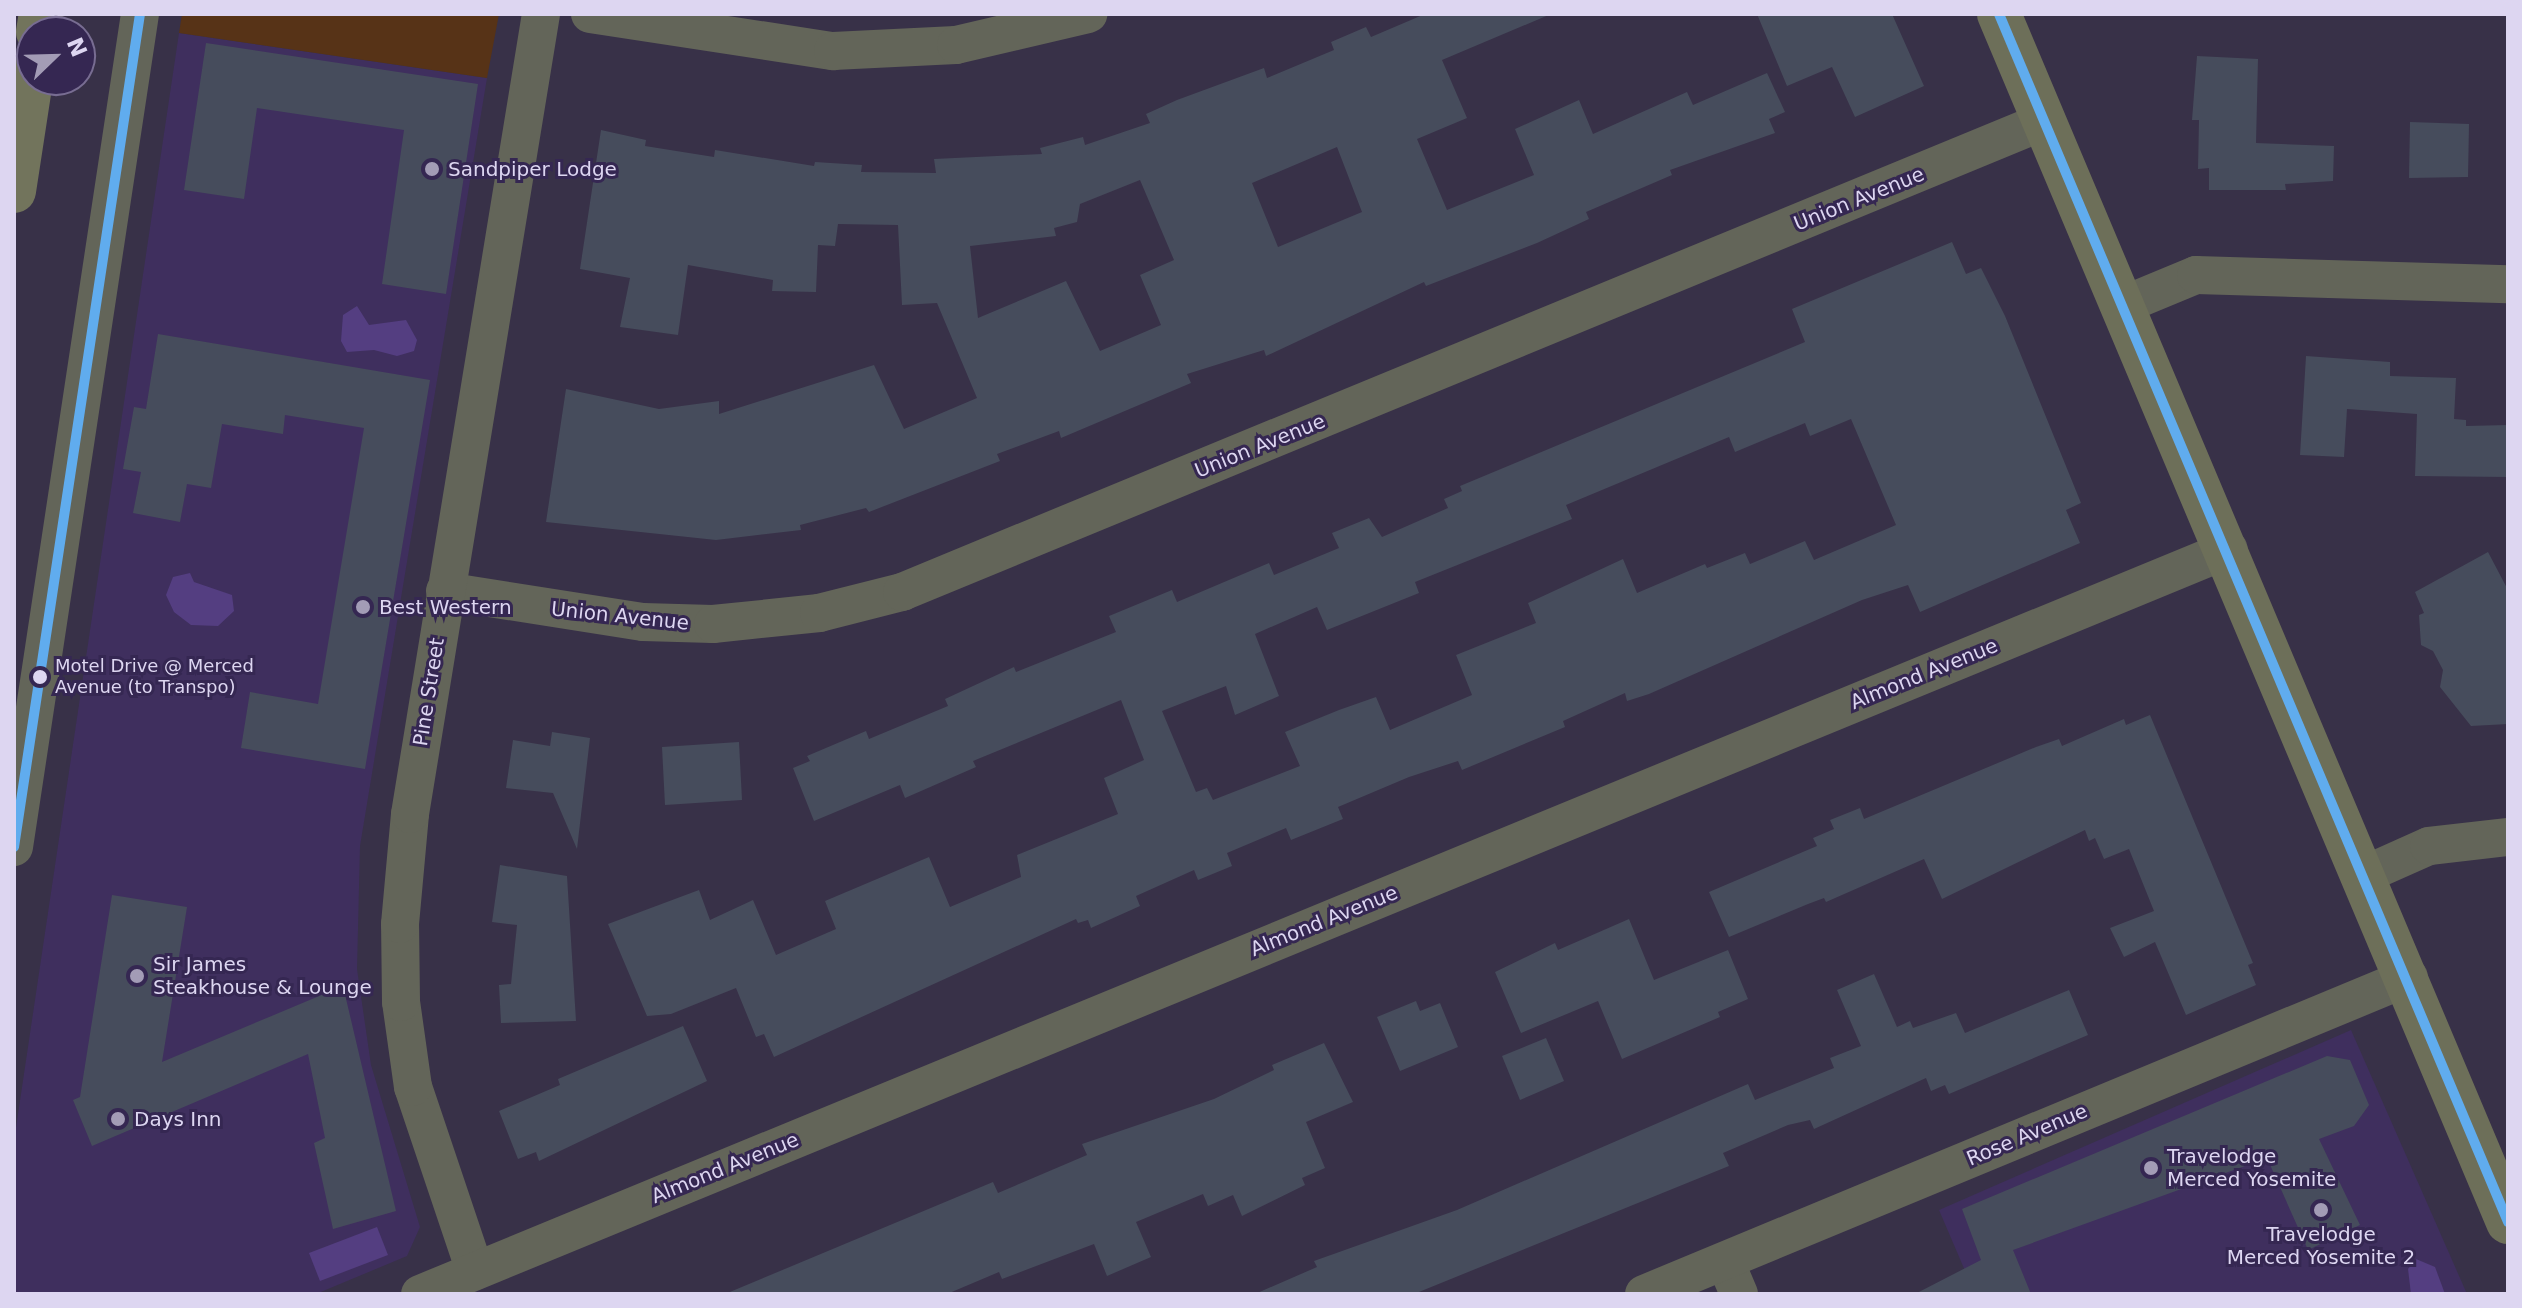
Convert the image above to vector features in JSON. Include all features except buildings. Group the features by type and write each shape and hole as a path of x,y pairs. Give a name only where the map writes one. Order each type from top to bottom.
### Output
{"highway":[{"path":"14,191 28,96"}],"main road":[{"path":"1999,14 2366,874 2508,1222"}],"street":[{"path":"14,847 140,14"},
{"name":"Pine Street","path":"475,1271 425,1135 401,1002 406,844 541,14"},
{"path":"590,14 833,51 956,45 1088,14"},
{"name":"Union Avenue","path":"445,591 628,621 713,624 808,615 902,592 2044,121"},
{"path":"2121,306 2196,275 2508,284"},
{"name":"Almond Avenue","path":"420,1294 2229,549"},
{"path":"2366,874 2429,846 2508,837"},
{"name":"Rose Avenue","path":"1644,1294 1732,1278 2409,977"}],"shaded area":[{"path":"182,14 499,14 487,78 179,33"},
{"path":"179,33 487,78 360,846 357,969 371,1065 420,1227 407,1256 316,1294 14,1294 14,1141"},
{"path":"357,306 369,325 406,320 417,340 414,351 397,356 374,350 347,352 341,341 343,315"},
{"path":"190,573 194,582 232,595 234,611 218,626 191,625 174,612 166,595 173,577"},
{"path":"2351,1030 2467,1294 1975,1294 1939,1210"},
{"path":"377,1227 388,1255 320,1281 309,1253"},
{"path":"2416,1259 2435,1267 2445,1294 2411,1294 2408,1269"}],"transit line":[{"path":"14,847 140,14"},
{"path":"1999,14 2508,1222"}],"place":[{"name":"Sandpiper Lodge","path":"432,169"},
{"name":"Best Western","path":"363,607"},
{"name":"Motel Drive @ Merced Avenue (to Transpo)","path":"40,677"},
{"name":"Sir James Steakhouse & Lounge","path":"137,976"},
{"name":"Days Inn","path":"118,1119"},
{"name":"Travelodge Merced Yosemite","path":"2151,1168"},
{"name":"Travelodge Merced Yosemite 2","path":"2321,1210"}]}
